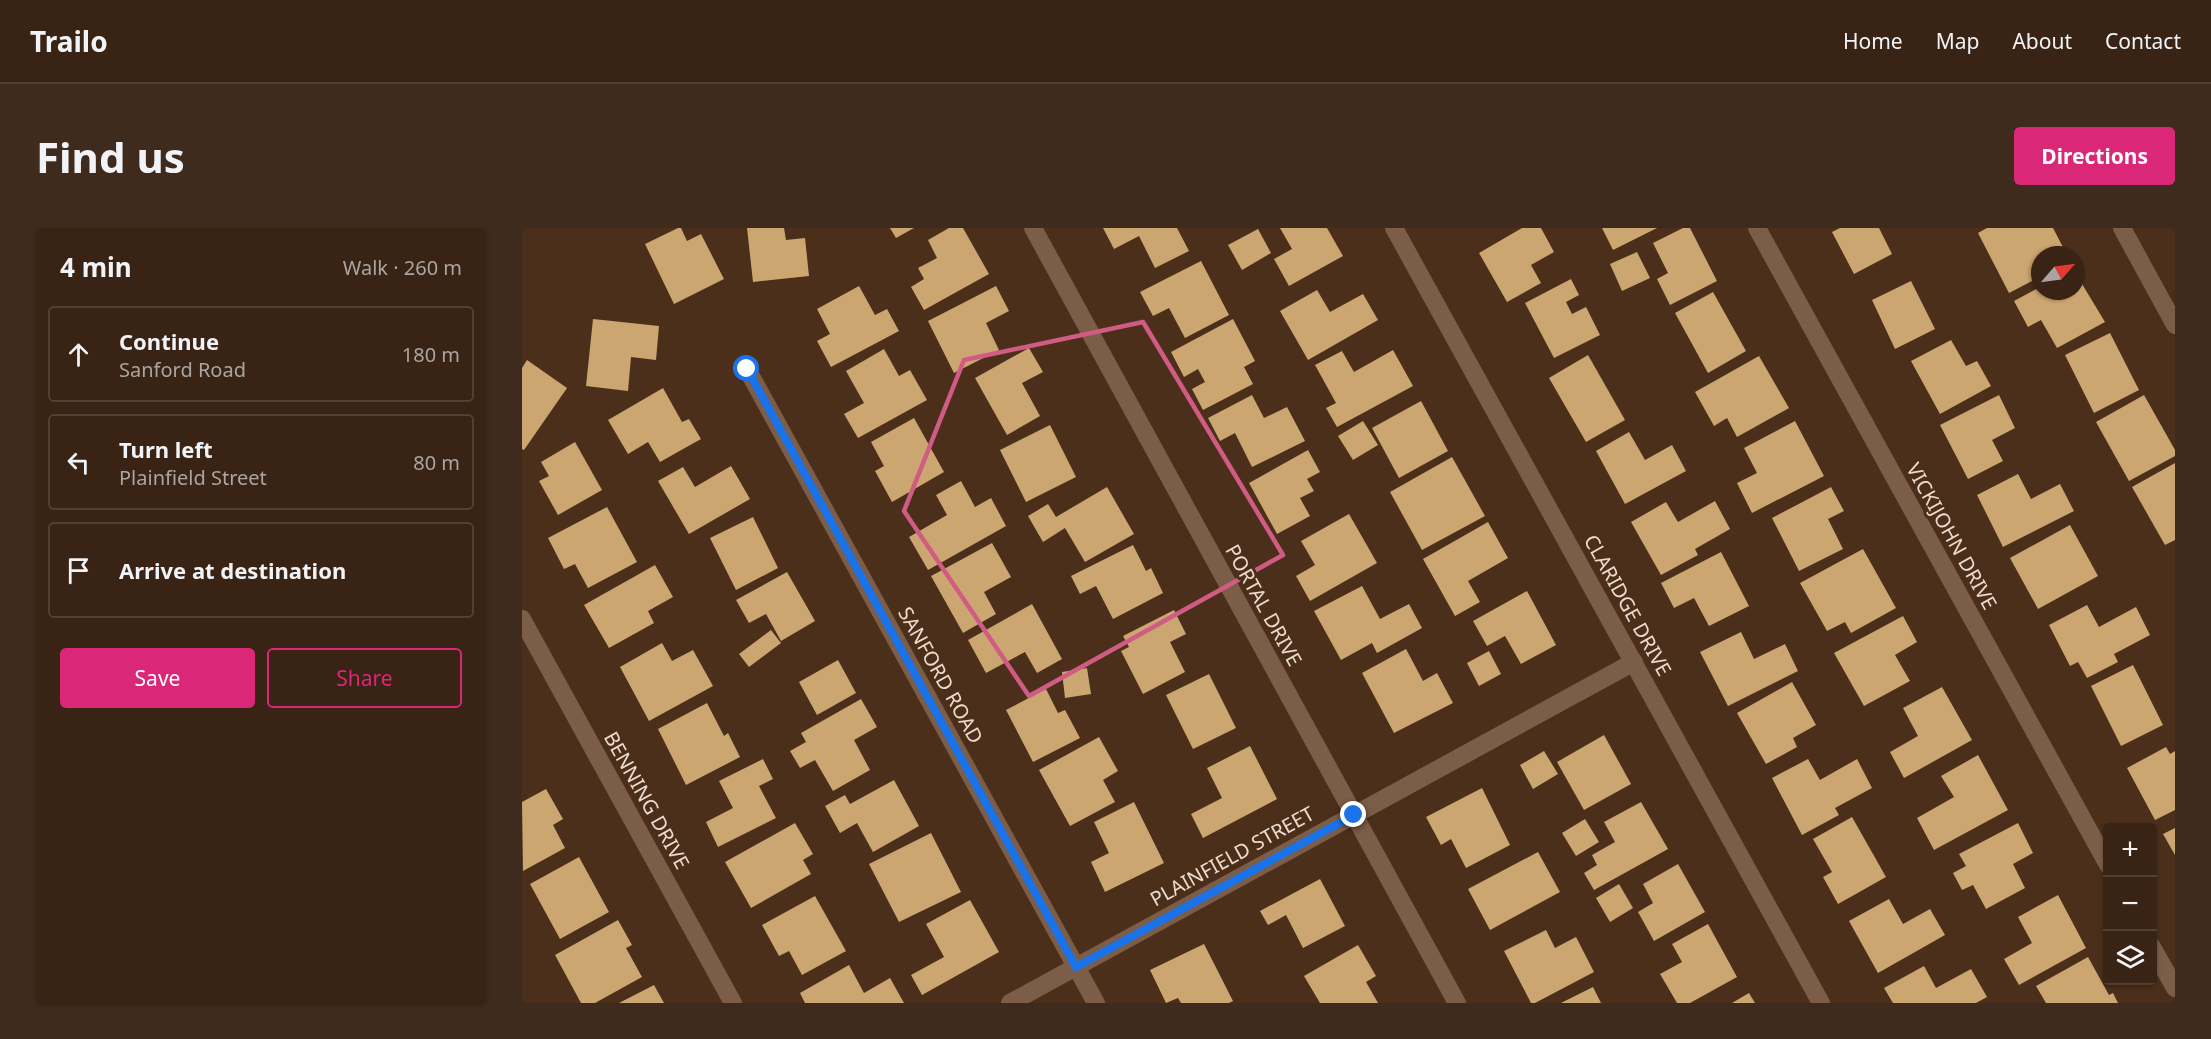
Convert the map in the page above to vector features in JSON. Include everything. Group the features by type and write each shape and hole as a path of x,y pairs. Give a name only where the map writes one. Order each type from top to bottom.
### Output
{"street":[{"name":"PORTAL DRIVE","path":"1033,228 1457,1003"},
{"name":"CLARIDGE DRIVE","path":"1394,228 1821,1003"},
{"name":"VICKIJOHN DRIVE","path":"1758,228 2103,856"},
{"path":"2122,228 2175,326"},
{"name":"SANFORD ROAD","path":"747,369 1096,1003"},
{"name":"BENNING DRIVE","path":"522,619 733,1003"},
{"name":"PLAINFIELD STREET","path":"1010,1003 1634,662"},
{"path":"2157,956 2175,988"}],"highlighted area":[{"path":"1143,322 1283,555 1029,696 904,511 964,360"}],"building":[{"path":"681,228 687,241 701,234 724,279 674,304 645,244"},
{"path":"747,228 784,228 786,240 805,238 809,276 753,282"},
{"path":"890,228 914,228 896,238"},
{"path":"949,228 963,228 989,274 924,310 911,287 924,279 918,268 937,258 928,240"},
{"path":"1103,228 1177,228 1189,251 1155,268 1139,236 1114,249"},
{"path":"1280,228 1327,228 1343,256 1289,286 1274,259 1292,249"},
{"path":"1522,228 1541,228 1554,252 1531,265 1541,283 1507,302 1479,253"},
{"path":"1602,228 1657,228 1613,250"},
{"path":"1683,228 1690,228 1717,281 1670,305 1657,279 1668,273 1653,243"},
{"path":"1840,228 1879,228 1892,254 1854,274 1832,232"},
{"path":"1987,228 2053,228 2062,246 2031,246 2031,282 2009,293 1978,233"},
{"path":"1258,229 1271,253 1242,270 1228,245"},
{"path":"1637,252 1650,278 1622,291 1610,264"},
{"path":"1201,261 1229,315 1185,338 1169,308 1153,316 1140,292"},
{"path":"1571,279 1579,295 1566,302 1572,314 1586,307 1600,335 1554,358 1525,303"},
{"path":"1911,281 1935,329 1895,349 1872,300"},
{"path":"859,286 875,315 887,309 899,331 831,367 817,341 830,334 817,309"},
{"path":"996,286 1009,311 986,323 999,350 954,373 928,321"},
{"path":"2085,289 2105,322 2057,348 2041,320 2028,327 2014,301 2031,292 2031,300 2085,300"},
{"path":"1317,290 1330,312 1363,294 1378,320 1308,360 1280,311"},
{"path":"1713,292 1746,351 1708,373 1675,313"},
{"path":"593,319 659,326 656,360 631,357 628,391 586,386"},
{"path":"1233,319 1255,361 1244,367 1253,384 1203,410 1192,389 1205,382 1198,369 1184,377 1171,352"},
{"path":"2110,333 2139,390 2094,413 2065,355"},
{"path":"1951,340 1966,366 1977,361 1991,386 1940,414 1911,361"},
{"path":"1029,348 1043,372 1022,383 1040,416 1007,435 975,378"},
{"path":"884,349 899,376 910,370 927,400 858,438 844,414 864,403 846,371"},
{"path":"1393,350 1413,386 1337,427 1326,408 1336,403 1315,365 1342,351 1354,372"},
{"path":"1588,355 1625,420 1586,442 1549,378"},
{"path":"1759,356 1789,408 1737,437 1727,418 1714,426 1695,392"},
{"path":"527,360 567,388 524,450 522,449 522,368"},
{"path":"663,388 682,422 689,419 701,439 660,462 648,442 628,454 608,420"},
{"path":"1252,395 1264,418 1287,407 1305,441 1252,467 1235,433 1220,441 1208,418"},
{"path":"1999,395 2015,428 1992,440 2003,461 1968,479 1940,425"},
{"path":"2144,395 2175,450 2175,456 2129,481 2096,422"},
{"path":"1421,401 1448,451 1399,478 1372,428"},
{"path":"914,418 944,472 892,502 875,471 884,466 871,442"},
{"path":"1363,421 1378,445 1353,460 1338,436"},
{"path":"1795,421 1824,476 1752,513 1737,483 1757,473 1744,448"},
{"path":"1050,425 1076,477 1026,502 1000,450"},
{"path":"1629,432 1645,460 1672,445 1686,471 1625,504 1596,451"},
{"path":"575,442 602,490 558,515 539,481 549,476 541,462"},
{"path":"1308,450 1320,472 1307,479 1314,491 1300,498 1310,516 1277,534 1249,483"},
{"path":"1452,457 1485,516 1422,550 1390,492"},
{"path":"2175,463 2175,540 2165,545 2132,487"},
{"path":"731,466 750,499 689,534 658,481 683,467 695,487"},
{"path":"2018,474 2031,499 2060,484 2074,511 2003,547 1977,495"},
{"path":"961,481 975,507 991,498 1006,526 928,570 909,537 947,515 936,495"},
{"path":"1107,487 1134,534 1085,562 1065,528 1043,542 1028,516 1048,504 1056,517"},
{"path":"1831,487 1844,511 1828,519 1843,549 1799,571 1772,518"},
{"path":"1715,501 1730,529 1695,549 1698,555 1661,575 1631,522 1666,502 1678,522"},
{"path":"607,507 637,562 588,588 575,564 564,569 548,538"},
{"path":"1349,514 1377,563 1310,601 1296,576 1315,565 1301,541"},
{"path":"753,517 778,568 736,590 710,538"},
{"path":"1488,522 1508,558 1468,581 1480,602 1455,616 1423,559"},
{"path":"2070,525 2098,576 2038,609 2010,558"},
{"path":"992,543 1011,577 984,592 996,614 963,633 931,576"},
{"path":"1133,545 1146,571 1151,568 1163,593 1113,619 1096,586 1080,594 1071,576"},
{"path":"1863,549 1896,608 1851,633 1845,622 1827,631 1800,583"},
{"path":"1721,552 1749,606 1709,626 1694,598 1674,608 1661,583"},
{"path":"655,565 673,597 648,611 654,623 609,648 584,605"},
{"path":"787,572 815,621 781,641 766,614 749,623 736,600"},
{"path":"1362,586 1380,619 1409,604 1422,628 1377,653 1372,643 1341,660 1314,611"},
{"path":"1527,591 1556,645 1521,664 1505,636 1487,646 1473,621"},
{"path":"1032,604 1062,659 1037,673 1025,652 986,673 968,640"},
{"path":"2087,605 2099,627 2136,607 2150,635 2114,654 2118,662 2087,678 2078,662 2070,666 2049,625"},
{"path":"1174,610 1186,634 1170,642 1185,672 1143,694 1121,651 1129,647 1123,636"},
{"path":"1903,616 1917,642 1895,655 1910,681 1864,706 1834,653"},
{"path":"771,630 781,643 749,667 739,654"},
{"path":"1741,632 1754,659 1785,644 1798,671 1728,706 1700,652"},
{"path":"662,643 672,661 693,650 713,686 649,721 620,667"},
{"path":"1406,649 1423,681 1437,673 1453,703 1394,733 1362,673"},
{"path":"1489,651 1501,674 1479,686 1467,663"},
{"path":"838,660 856,693 817,715 799,682"},
{"path":"2133,665 2163,725 2121,746 2091,686"},
{"path":"1087,668 1091,694 1065,698 1062,672"},
{"path":"1209,674 1236,728 1193,749 1166,695"},
{"path":"1792,682 1816,725 1793,738 1797,747 1766,764 1737,713"},
{"path":"1942,687 1972,740 1904,778 1890,752 1918,736 1903,708"},
{"path":"1046,689 1058,713 1065,710 1080,738 1033,762 1006,710"},
{"path":"861,699 877,727 854,740 870,770 833,791 815,760 800,768 790,751 806,742 801,733"},
{"path":"707,703 724,736 728,733 740,757 686,785 658,729"},
{"path":"1604,735 1631,784 1584,810 1557,762"},
{"path":"1099,737 1118,771 1103,780 1115,802 1070,826 1039,770"},
{"path":"1250,746 1277,799 1203,838 1191,814 1222,798 1207,768"},
{"path":"2166,747 2170,754 2175,751 2175,810 2155,820 2127,768"},
{"path":"1544,751 1558,774 1533,789 1520,765"},
{"path":"1978,755 2008,810 1934,850 1917,818 1954,797 1941,776"},
{"path":"763,759 773,779 759,786 776,818 718,847 706,822 733,808 719,781"},
{"path":"1808,759 1820,780 1857,759 1872,788 1835,808 1839,815 1802,835 1772,778"},
{"path":"894,780 919,826 873,852 857,823 840,833 825,806 845,795 850,804"},
{"path":"1482,788 1510,845 1466,868 1451,839 1441,845 1426,817"},
{"path":"546,789 563,819 553,825 565,848 523,871 522,802"},
{"path":"1134,802 1164,863 1105,892 1091,862 1109,853 1094,822"},
{"path":"1641,802 1668,849 1594,890 1584,873 1597,865 1592,855 1615,842 1604,822"},
{"path":"1852,817 1886,877 1838,904 1823,877 1832,872 1813,839"},
{"path":"1585,819 1599,842 1576,856 1562,833"},
{"path":"795,823 813,854 803,860 811,874 751,908 725,862"},
{"path":"2018,823 2033,853 2013,864 2025,888 1986,909 1973,885 1962,890 1953,873 1966,866 1959,854"},
{"path":"2175,828 2175,855 2163,834"},
{"path":"931,833 961,892 899,922 869,864"},
{"path":"1538,852 1560,892 1490,930 1468,889"},
{"path":"579,857 609,912 560,939 530,884"},
{"path":"1678,864 1705,912 1654,941 1638,912 1653,903 1643,884"},
{"path":"1320,879 1345,926 1303,948 1286,915 1268,925 1260,911"},
{"path":"1619,884 1633,908 1610,922 1596,898"},
{"path":"2058,895 2086,948 2019,985 2004,959 2032,943 2018,917"},
{"path":"815,896 846,951 802,975 789,951 779,956 762,925"},
{"path":"1889,899 1903,924 1930,909 1945,935 1878,973 1849,921"},
{"path":"970,900 999,952 922,995 911,975 944,957 926,924"},
{"path":"618,920 632,945 626,948 642,977 595,1003 581,1003 555,955"},
{"path":"1708,924 1737,977 1690,1003 1677,1003 1660,974 1682,962 1672,944"},
{"path":"1546,930 1555,948 1576,937 1594,972 1531,1003 1504,951"},
{"path":"1204,944 1233,1001 1229,1003 1181,1003 1178,998 1166,1003 1150,970"},
{"path":"1358,945 1376,976 1366,982 1378,1003 1320,1003 1304,976"},
{"path":"2088,957 2109,995 2113,993 2118,1003 2046,1003 2036,986"},
{"path":"849,965 864,993 890,978 904,1003 805,1003 800,993"},
{"path":"1924,966 1936,988 1971,969 1987,997 1976,1003 1893,1003 1884,988"},
{"path":"654,985 664,1003 619,1003"},
{"path":"1593,987 1601,1003 1561,1003"},
{"path":"1749,993 1755,1003 1732,1003"}],"route":[{"path":"747,369 1076,967 1354,815"}]}
